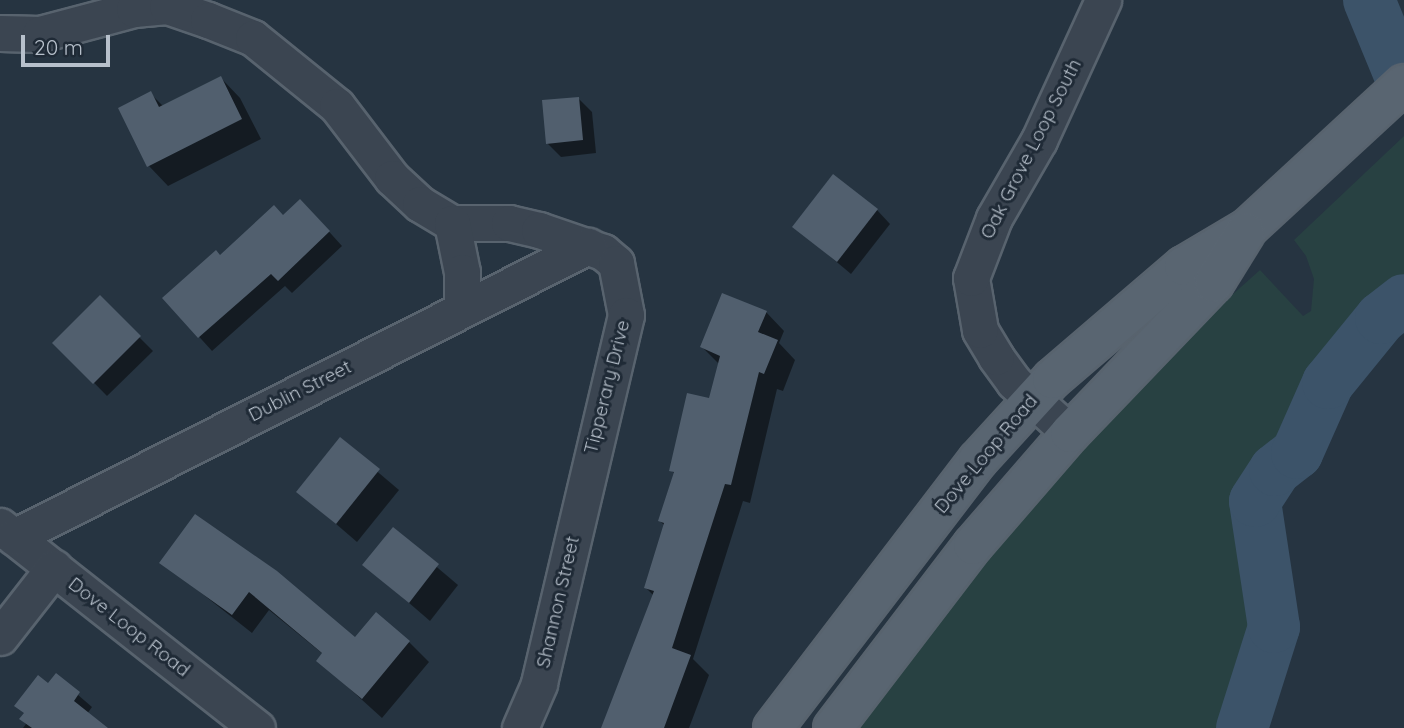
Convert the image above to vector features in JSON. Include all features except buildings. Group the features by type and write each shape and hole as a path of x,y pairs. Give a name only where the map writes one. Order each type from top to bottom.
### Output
{"main road":[{"name":"Dove Loop Road","path":"773,728 918,536 1033,398 1184,266 1248,228 1404,84"},
{"name":"Dove Loop Road","path":"832,728 974,545 1070,432 1214,284 1248,228"}],"street":[{"name":"Oak Grove Loop South","path":"1070,432 1014,382 981,330 971,278 994,218 1039,140 1103,0"},
{"path":"0,33 40,34 134,9 167,6 253,38 337,106 392,178 420,204 452,223 462,272 462,308"},
{"name":"Tipperary Drive","path":"452,223 509,223 588,246 616,263 626,314 586,474"},
{"name":"Dublin Street","path":"7,531 588,246"},
{"name":"Shannon Street","path":"520,728 540,684 586,474"},
{"name":"Dove Loop Road","path":"7,531 257,728"},
{"path":"0,637 54,568"}],"green space":[{"path":"1404,136 1404,300 1381,318 1328,383 1297,453 1275,470 1255,501 1274,627 1242,728 854,728 1029,504 1232,295 1260,270 1303,316 1311,311 1314,279 1306,256 1294,240"}],"waterway":[{"path":"1369,0 1404,85"},
{"path":"1242,728 1274,627 1255,501 1275,470 1297,453 1328,383 1381,318 1404,300"}]}
